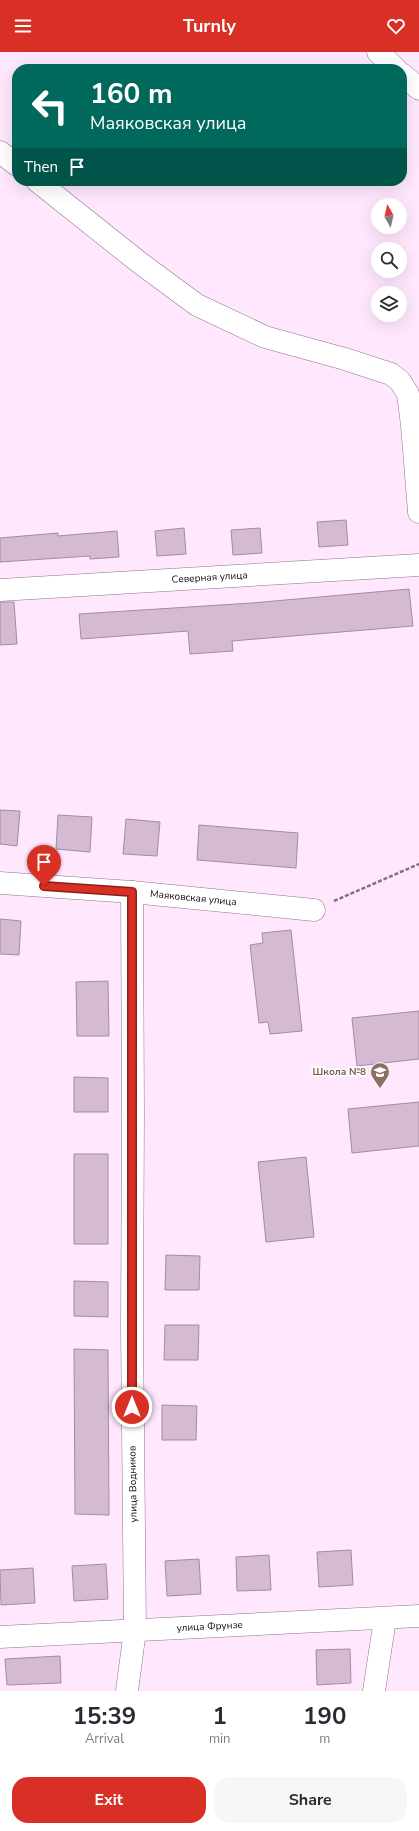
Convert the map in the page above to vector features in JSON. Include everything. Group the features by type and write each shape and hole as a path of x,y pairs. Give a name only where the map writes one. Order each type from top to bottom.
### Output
{"street":[{"path":"407,77 419,89"},
{"path":"0,152 12,161"},
{"path":"43,186 140,263 197,305 265,337 345,359 392,374 396,377 408,394 419,512"},
{"name":"Северная улица","path":"0,590 419,565"},
{"name":"Маяковская улица","path":"0,883 132,892 314,910"},
{"name":"улица Водников","path":"127,1691 135,1630 132,1327 132,892"},
{"name":"улица Фрунзе","path":"0,1637 385,1619 419,1616"},
{"path":"374,1691 385,1619"}],"path":[{"path":"314,910 419,864"}],"building":[{"path":"346,520 348,545 319,547 317,522"},
{"path":"184,528 186,554 157,556 155,531"},
{"path":"260,528 262,553 233,555 231,530"},
{"path":"117,531 119,557 90,559 90,556 0,562 0,538 58,533 58,536"},
{"path":"409,589 413,626 232,641 233,651 190,654 188,631 81,639 79,614 252,603"},
{"path":"0,602 14,602 17,644 0,645"},
{"path":"0,810 20,811 17,846 0,844"},
{"path":"58,815 92,817 90,852 56,849"},
{"path":"126,819 160,822 157,856 123,854"},
{"path":"199,825 298,833 296,868 197,860"},
{"path":"0,919 21,921 19,955 0,954"},
{"path":"291,930 302,1031 270,1034 268,1022 259,1023 250,945 263,943 262,933"},
{"path":"108,981 109,1036 77,1036 76,982"},
{"path":"419,1011 419,1059 357,1066 352,1018"},
{"path":"74,1077 108,1078 108,1112 74,1112"},
{"path":"419,1102 419,1146 352,1153 348,1109"},
{"path":"74,1154 108,1154 108,1244 74,1244"},
{"path":"306,1157 314,1237 266,1242 258,1162"},
{"path":"166,1255 200,1256 199,1290 165,1290"},
{"path":"74,1281 108,1282 108,1317 74,1316"},
{"path":"165,1325 199,1325 198,1360 164,1360"},
{"path":"74,1349 108,1350 109,1515 75,1514"},
{"path":"162,1405 197,1406 196,1440 162,1440"},
{"path":"351,1550 353,1585 319,1587 317,1552"},
{"path":"269,1555 271,1590 237,1591 236,1557"},
{"path":"199,1559 201,1594 167,1596 165,1561"},
{"path":"106,1564 108,1599 74,1601 72,1566"},
{"path":"33,1568 35,1603 1,1605 0,1570"},
{"path":"350,1649 351,1683 317,1685 316,1650"},
{"path":"60,1656 61,1683 7,1685 5,1659"}],"place":[{"name":"Школа №8","path":"380,1089"}],"route":[{"path":"44,886 132,892 132,1407"}]}
